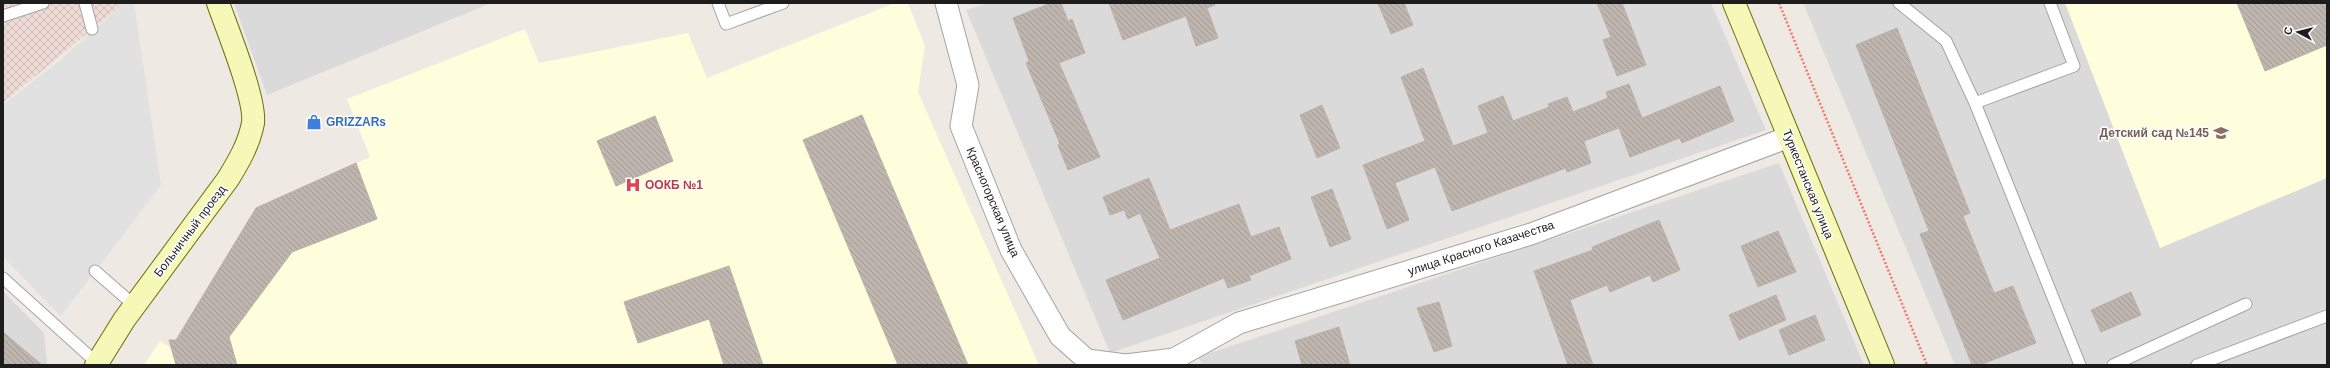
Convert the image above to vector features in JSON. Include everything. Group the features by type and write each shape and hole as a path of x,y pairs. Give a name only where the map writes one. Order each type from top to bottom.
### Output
{"street":[{"name":"Больничный проезд","path":"97,364 135,306 228,179 244,154 253,122 248,89 218,3"},
{"name":"Красногорская улица","path":"946,3 968,85 961,126 1011,250 1060,336 1087,360 1126,365 1176,362"},
{"name":"Туркестанская улица","path":"1734,3 1883,365"},
{"name":"улица Красного Казачества","path":"1176,362 1239,323 1531,234 1789,137"}],"lane":[{"path":"3,16 43,3"},
{"path":"85,3 92,30"},
{"path":"718,3 726,24 783,3"},
{"path":"1899,3 1946,41 1974,103 2080,365"},
{"path":"1974,103 2074,66 2050,3"},
{"path":"95,271 135,306"},
{"path":"3,278 97,364"},
{"path":"2113,365 2246,304"},
{"path":"2197,365 2327,316"}],"path":[{"path":"1779,3 1927,365"}],"shaded area":[{"path":"3,3 124,3 3,103"},
{"path":"124,3 134,3 161,185 61,316 3,257 3,105 58,62"},
{"path":"234,3 491,3 267,95"},
{"name":"ООКБ №1","path":"895,3 908,3 925,46 918,92 1039,365 144,365 160,341 171,348 256,208 370,157 347,99 525,29 539,63 688,33 707,78"},
{"path":"988,3 1711,3 1766,130 1110,353 966,10"},
{"path":"1803,3 2327,3 2327,365 1955,365"},
{"name":"Детский сад №145","path":"2065,3 2327,3 2327,178 2160,248"},
{"path":"1779,163 1864,365 1202,365 1198,357"},
{"path":"3,291 44,333 47,365 3,365"}],"building":[{"path":"1051,3 1061,3 1068,21 1072,19 1085,53 1059,63 1100,157 1068,170 1058,145 1060,144 1026,63 1029,61 1013,18"},
{"path":"1109,3 1215,3 1215,5 1207,8 1218,38 1196,46 1186,16 1123,40"},
{"path":"1378,3 1404,3 1413,25 1391,34"},
{"path":"1597,3 1622,3 1646,65 1617,76 1603,40 1611,37"},
{"path":"2237,3 2327,3 2327,45 2265,71"},
{"path":"1897,28 1970,213 1963,216 1994,293 2013,286 2036,343 1980,365 1972,365 1920,234 1929,231 1856,45"},
{"path":"1423,68 1453,146 1488,133 1478,106 1503,96 1513,121 1549,107 1548,104 1567,97 1573,112 1608,98 1606,92 1629,84 1642,118 1720,86 1734,121 1682,143 1680,138 1630,157 1619,128 1584,141 1591,163 1567,172 1566,168 1452,211 1435,167 1395,183 1409,220 1387,229 1363,165 1425,141 1401,77"},
{"path":"1322,105 1340,148 1317,158 1300,115"},
{"path":"862,115 968,365 898,365 803,140"},
{"path":"655,116 673,161 616,186 597,141"},
{"path":"356,163 377,219 292,252 229,337 237,365 176,365 169,340 176,340 256,208"},
{"path":"1149,178 1170,230 1239,204 1251,237 1279,227 1291,259 1249,276 1251,280 1228,288 1224,278 1123,320 1106,280 1160,258 1140,213 1128,219 1124,210 1110,215 1103,197"},
{"path":"1332,189 1351,239 1330,247 1311,197"},
{"path":"1659,220 1680,270 1653,282 1650,275 1610,292 1607,285 1570,300 1593,365 1568,365 1534,271 1593,250 1592,247"},
{"path":"1778,231 1796,272 1758,287 1741,246"},
{"path":"729,266 763,365 724,365 709,319 638,343 624,302"},
{"path":"2131,292 2141,315 2101,332 2091,310"},
{"path":"1776,295 1786,320 1739,340 1729,315"},
{"path":"1439,302 1452,346 1434,352 1417,308"},
{"path":"1815,315 1825,340 1789,355 1779,330"},
{"path":"1339,327 1350,365 1302,365 1295,341"},
{"path":"3,332 42,365 3,365"}],"place":[{"name":"GRIZZARs","path":"314,122"},
{"name":"Детский сад №145","path":"2221,133"},
{"name":"ООКБ №1","path":"633,185"}]}
